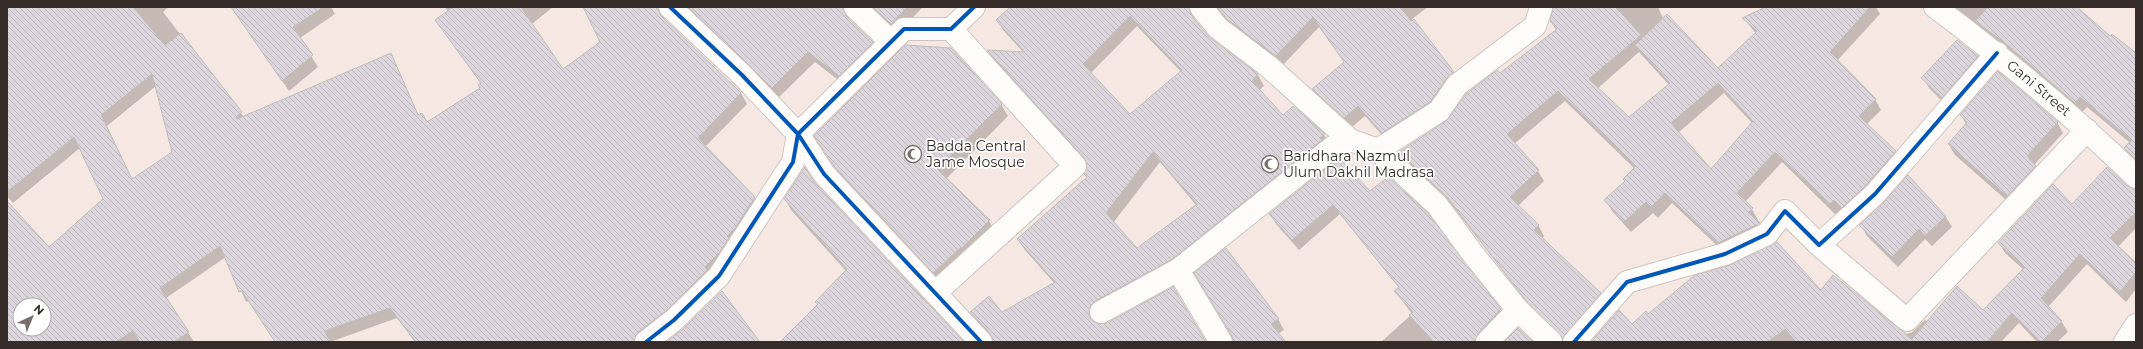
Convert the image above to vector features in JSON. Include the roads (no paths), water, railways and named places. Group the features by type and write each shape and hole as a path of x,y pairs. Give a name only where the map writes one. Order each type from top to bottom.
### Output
{"street":[{"path":"670,7 742,75 798,134 824,174 981,342"},
{"path":"855,7 890,41"},
{"path":"646,342 674,320 720,276 793,162 798,134 890,41 904,29 951,29 974,7"},
{"path":"1201,7 1218,28 1268,66 1350,140 1378,150 1437,205 1472,254 1518,310 1551,342"},
{"path":"1378,150 1439,112 1457,85 1535,26 1541,7"},
{"name":"Gani Street","path":"1935,7 1997,53 2087,130 2136,176"},
{"path":"935,293 1075,166 951,29"},
{"path":"1819,245 1875,194 1997,53"},
{"path":"1574,342 1627,282 1725,254 1767,234 1785,211 1819,245 1907,320 2087,130"},
{"path":"1101,312 1178,270 1333,147 1350,140"},
{"path":"1178,270 1221,342"},
{"path":"1487,342 1518,310"},
{"path":"2125,342 2136,325"}],"place":[{"name":"Badda Central Jame Mosque","path":"913,154"},
{"name":"Baridhara Nazmul Ulum Dakhil Madrasa","path":"1270,164"}]}
